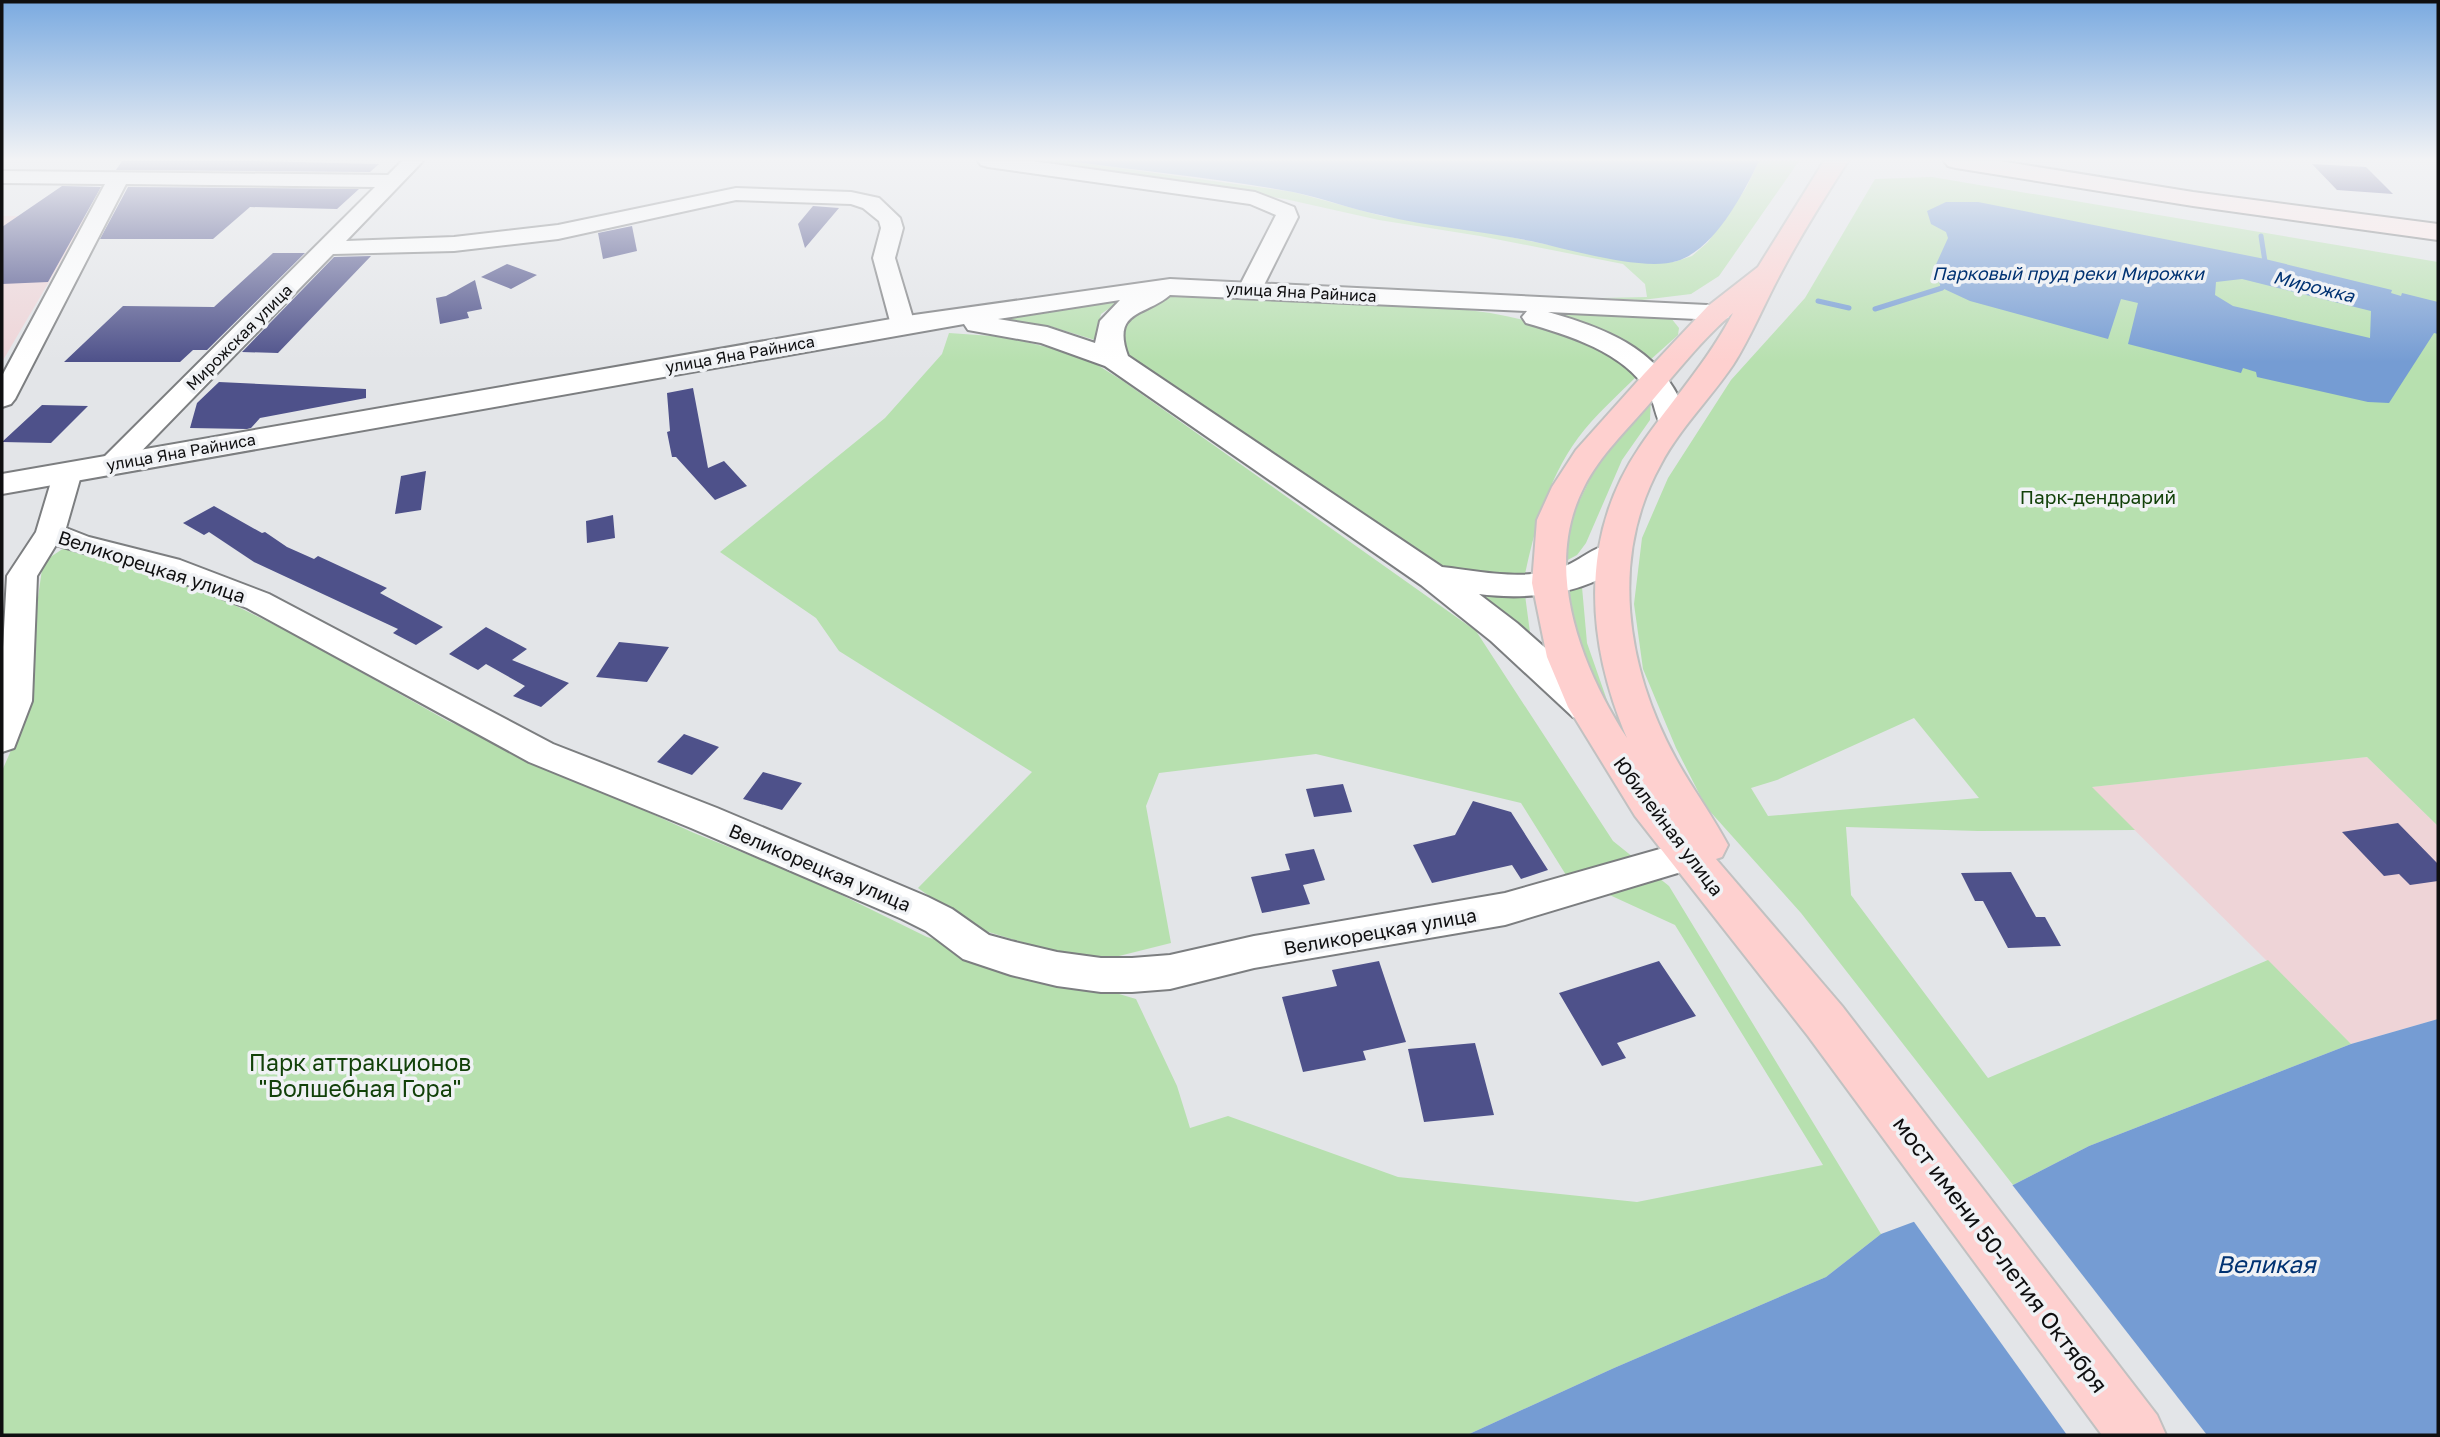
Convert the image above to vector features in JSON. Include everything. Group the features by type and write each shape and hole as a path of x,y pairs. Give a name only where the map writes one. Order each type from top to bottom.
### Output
{"main road":[{"name":"Юбилейная улица","path":"1795,228 1768,272 1727,351 1673,421 1643,467 1620,517 1611,554 1609,590 1613,628 1628,694 1656,761 1699,834 1825,1021"},
{"path":"2409,228 2438,232"},
{"name":"Юбилейная улица","path":"1768,272 1718,312 1587,457 1568,487 1554,520 1549,583 1565,657 1587,707 1649,805 1865,1073"},
{"name":"мост имени 50-летия Октября","path":"1865,1073 2137,1435"}],"street":[{"path":"2,399 92,228"},
{"name":"Мирожская улица","path":"114,463 347,228"},
{"path":"327,248 454,244 576,228"},
{"path":"892,228 884,258 886,268 917,323 1024,330 1084,347 1115,360 1433,577 1504,632 1587,707"},
{"path":"1250,289 1282,228"},
{"path":"1115,360 1109,338 1112,325 1124,309 1170,287"},
{"name":"улица Яна Райниса","path":"2,484 917,323 1063,299 1170,287 1718,312"},
{"name":"улица Яна Райниса","path":"1483,302 1568,327 1626,356 1654,380 1666,397 1673,421"},
{"name":"Великорецкая улица","path":"68,472 50,532 80,544 169,567 258,601 541,753 704,818 915,908 939,920 977,947 1057,969 1101,975 1170,972 1254,952 1504,909 1688,856"},
{"path":"2,739 16,701 22,576 50,532"},
{"path":"1433,577 1518,587 1549,583 1575,576 1611,554"}],"shaded area":[{"path":"2,228 81,228 2,362"},
{"path":"2367,757 2438,826 2438,1019 2351,1044 2091,787"}],"green space":[{"path":"1430,228 1481,231 1628,261 1674,262 1692,256 1708,242 1718,228 1752,228 1719,276 1691,294 1642,300 1601,298 1647,297 1645,284 1623,264"},
{"name":"Парк-дендрарий","path":"1846,228 2236,228 2438,262 2438,826 2367,757 2092,787 2135,830 1978,831 1846,827 1851,895 1988,1078 2268,960 2351,1044 2089,1146 2013,1185 1801,913 1706,807 1676,748 1643,669 1634,604 1642,538 1668,478 1731,380 1805,298","holes":["1914,718 1979,798 1768,816 1751,788 1777,780"]},
{"path":"1206,293 1445,308 1510,317 1573,337 1605,353 1638,375 1592,421 1568,453 1544,503 1525,574 1492,579 1436,567 1130,359 1118,341 1128,315 1156,298"},
{"path":"1129,295 1101,314 1095,340 1049,326 983,316"},
{"path":"1543,311 1661,316 1671,318 1679,328 1678,335 1649,361"},
{"name":"Парк аттракционов \"Волшебная Гора\"","path":"949,333 1006,337 1083,356 1123,381 1476,631 1613,841 1669,886 1881,1234 1826,1277 1614,1368 1467,1435 2,1435 2,771 19,732 43,562 67,546 190,583 293,634 446,720 694,833 809,879 927,937 1136,999 1177,1086 1190,1128 1228,1116 1398,1177 1637,1202 1823,1165 1675,925 1566,875 1521,803 1316,754 1159,773 1146,806 1171,943 1091,963 972,927 918,888 1032,772 839,651 816,618 720,552 885,418 942,354"},
{"path":"1651,398 1650,420 1622,460 1586,543 1577,555 1562,563 1574,512 1602,454"},
{"path":"1562,586 1582,587 1587,643 1609,706 1574,642"},
{"path":"1469,591 1525,595 1531,640"}],"water":[{"path":"1450,228 1719,228 1691,255 1663,264 1626,262"},
{"name":"Парковый пруд реки Мирожки","path":"1939,228 2109,228 2265,259 2392,290 2391,293 2401,296 2402,293 2438,302 2438,334 2434,333 2389,403 2368,402 2257,377 2256,372 2243,368 2241,373 2128,344 2138,303 2121,299 2108,339 1970,301 1942,288 1933,271 1948,238 1946,232","holes":["2242,279 2371,311 2370,338 2233,306 2215,295 2216,282"]},
{"name":"Великая","path":"2438,1019 2438,1435 1467,1435 1614,1368 1826,1277 1881,1234 2013,1185 2089,1146 2351,1044"}],"pier":[{"path":"2010,1182 2207,1435 2067,1435 1912,1219"}],"building":[{"path":"2,228 78,228 48,282 2,284"},
{"path":"106,228 226,228 213,239 100,239"},
{"path":"632,228 637,251 603,259 598,233"},
{"path":"799,228 822,228 805,248"},
{"path":"273,253 305,253 207,350 193,350 180,362 64,362 123,306 214,307"},
{"path":"371,256 278,353 242,352 334,257"},
{"path":"507,264 537,275 511,289 481,277"},
{"path":"475,280 482,309 467,312 469,318 440,324 436,298 446,296"},
{"path":"219,382 366,389 366,398 260,418 247,429 190,428 197,403"},
{"path":"693,388 708,468 724,461 747,486 715,500 676,457 672,457 667,432 670,431 667,393"},
{"path":"42,405 88,406 51,443 2,442"},
{"path":"426,471 421,510 395,514 401,476"},
{"path":"214,506 262,533 265,532 287,547 314,559 318,556 387,588 380,593 443,627 416,645 393,633 398,629 254,562 209,532 204,535 183,523"},
{"path":"613,515 615,538 587,543 586,521"},
{"path":"486,627 527,649 512,660 569,683 541,707 513,696 525,686 486,664 478,670 449,654"},
{"path":"619,642 669,647 647,682 596,677"},
{"path":"684,734 719,747 692,775 657,762"},
{"path":"763,772 802,783 782,810 743,799"},
{"path":"1343,784 1352,812 1314,817 1306,789"},
{"path":"1473,801 1511,812 1548,870 1521,879 1512,865 1432,883 1413,845 1455,835"},
{"path":"2398,823 2438,864 2438,881 2410,885 2399,874 2384,876 2342,832"},
{"path":"1314,849 1325,880 1303,885 1310,904 1262,913 1251,877 1290,870 1285,854"},
{"path":"2011,872 2036,917 2045,917 2061,946 2008,948 1983,901 1975,901 1961,873"},
{"path":"1379,961 1406,1042 1363,1051 1366,1060 1303,1072 1282,997 1337,986 1332,970"},
{"path":"1659,961 1696,1016 1617,1043 1626,1058 1602,1066 1559,993"},
{"path":"1475,1043 1494,1115 1424,1122 1408,1049"}],"waterway":[{"path":"2261,236 2266,268"},
{"path":"1875,309 1942,288 1945,278"},
{"path":"1818,301 1849,308"}],"water label":[{"name":"Мирожка","path":"2314,286"}]}
